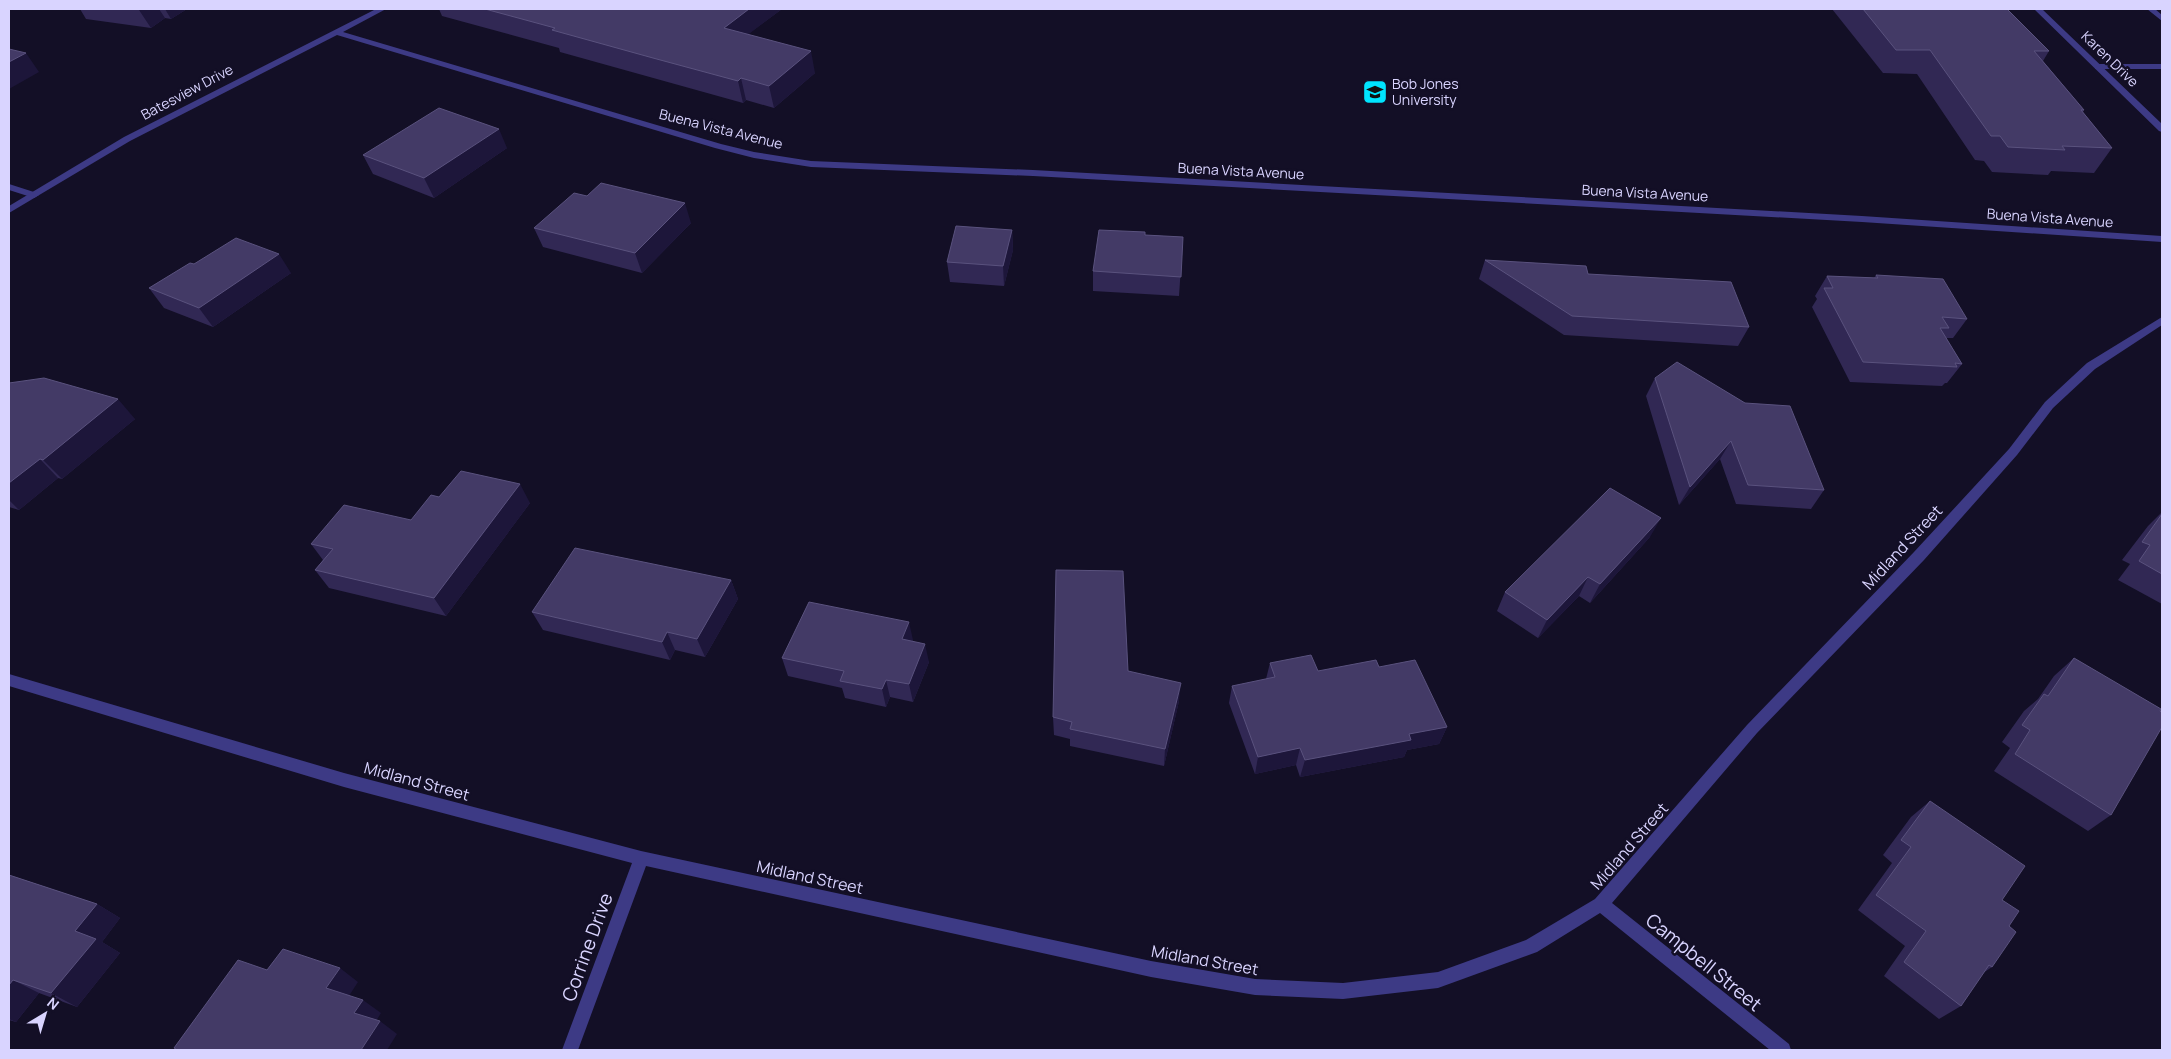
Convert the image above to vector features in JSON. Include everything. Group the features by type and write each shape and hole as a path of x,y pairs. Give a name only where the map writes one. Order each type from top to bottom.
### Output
{"street":[{"name":"Batesview Drive","path":"9,210 127,139 382,9"},
{"name":"Karen Drive","path":"2038,9 2162,129"},
{"path":"2151,9 2162,19"},
{"name":"Buena Vista Avenue","path":"335,32 718,146 754,155 811,164 1043,173 1862,219 2162,239"},
{"path":"2098,67 2162,67"},
{"path":"9,187 34,195"},
{"name":"Midland Street","path":"9,680 344,780 641,858 1151,969 1255,987 1343,991 1438,980 1531,946 1601,904 1752,729 1919,556 2012,452 2048,406 2091,366 2162,320"},
{"name":"Corrine Drive","path":"570,1050 641,858"},
{"name":"Campbell Street","path":"1601,904 1783,1050"}],"building":[{"path":"485,9 749,9 724,28 811,51 769,86 741,78 738,81 653,58"},
{"path":"1863,9 2007,9 2049,51 2034,51 2084,110 2081,110 2112,148 2062,146 2065,150 2008,147 2000,136 1991,136 1930,50 1896,50"},
{"path":"9,49 26,53 9,62"},
{"path":"439,108 499,129 424,178 363,155"},
{"path":"601,183 685,203 635,253 534,228 574,193 587,196"},
{"path":"956,226 1012,230 1003,266 947,262"},
{"path":"1099,230 1145,232 1145,235 1183,237 1181,277 1093,271"},
{"path":"236,238 279,254 199,308 149,288 190,263 194,264"},
{"path":"1485,260 1586,266 1588,274 1731,282 1749,327 1572,316"},
{"path":"1876,275 1943,279 1967,319 1942,317 1949,328 1940,328 1962,364 1955,363 1957,367 1863,362 1824,288 1833,288 1827,276 1878,278"},
{"path":"1677,362 1745,403 1790,406 1824,490 1748,485 1731,441 1690,487 1655,378"},
{"path":"44,378 118,399 43,460 40,459 9,483 9,383"},
{"path":"461,471 520,484 434,598 315,570 333,549 311,544 344,505 411,520 431,495 439,497"},
{"path":"1610,488 1661,518 1600,584 1588,577 1547,620 1505,592"},
{"path":"2162,514 2162,574 2139,561 2150,545 2142,542"},
{"path":"575,548 731,580 697,639 667,632 662,642 532,612"},
{"path":"1056,570 1123,571 1128,671 1181,683 1165,749 1070,729 1072,722 1053,717"},
{"path":"809,602 909,622 902,639 925,644 909,684 886,680 882,689 840,681 844,671 782,658"},
{"path":"1311,655 1318,671 1376,660 1379,667 1415,660 1447,727 1409,734 1411,740 1305,760 1300,748 1258,757 1232,686 1275,677 1270,663"},
{"path":"2074,658 2161,709 2162,713 2162,727 2111,815 2015,754 2030,730 2022,725 2044,694 2048,696"},
{"path":"1930,801 2025,866 2002,900 2019,911 2009,926 2016,932 1992,967 1989,965 1961,1006 1904,962 1926,931 1876,895 1911,847 1901,840"},
{"path":"9,875 97,904 75,931 96,939 51,993 13,980 9,985"},
{"path":"283,949 340,968 326,988 363,1000 354,1013 380,1021 361,1050 175,1050 174,1048 238,960 267,970"}],"place":[{"name":"Bob Jones University","path":"1375,92"}]}
